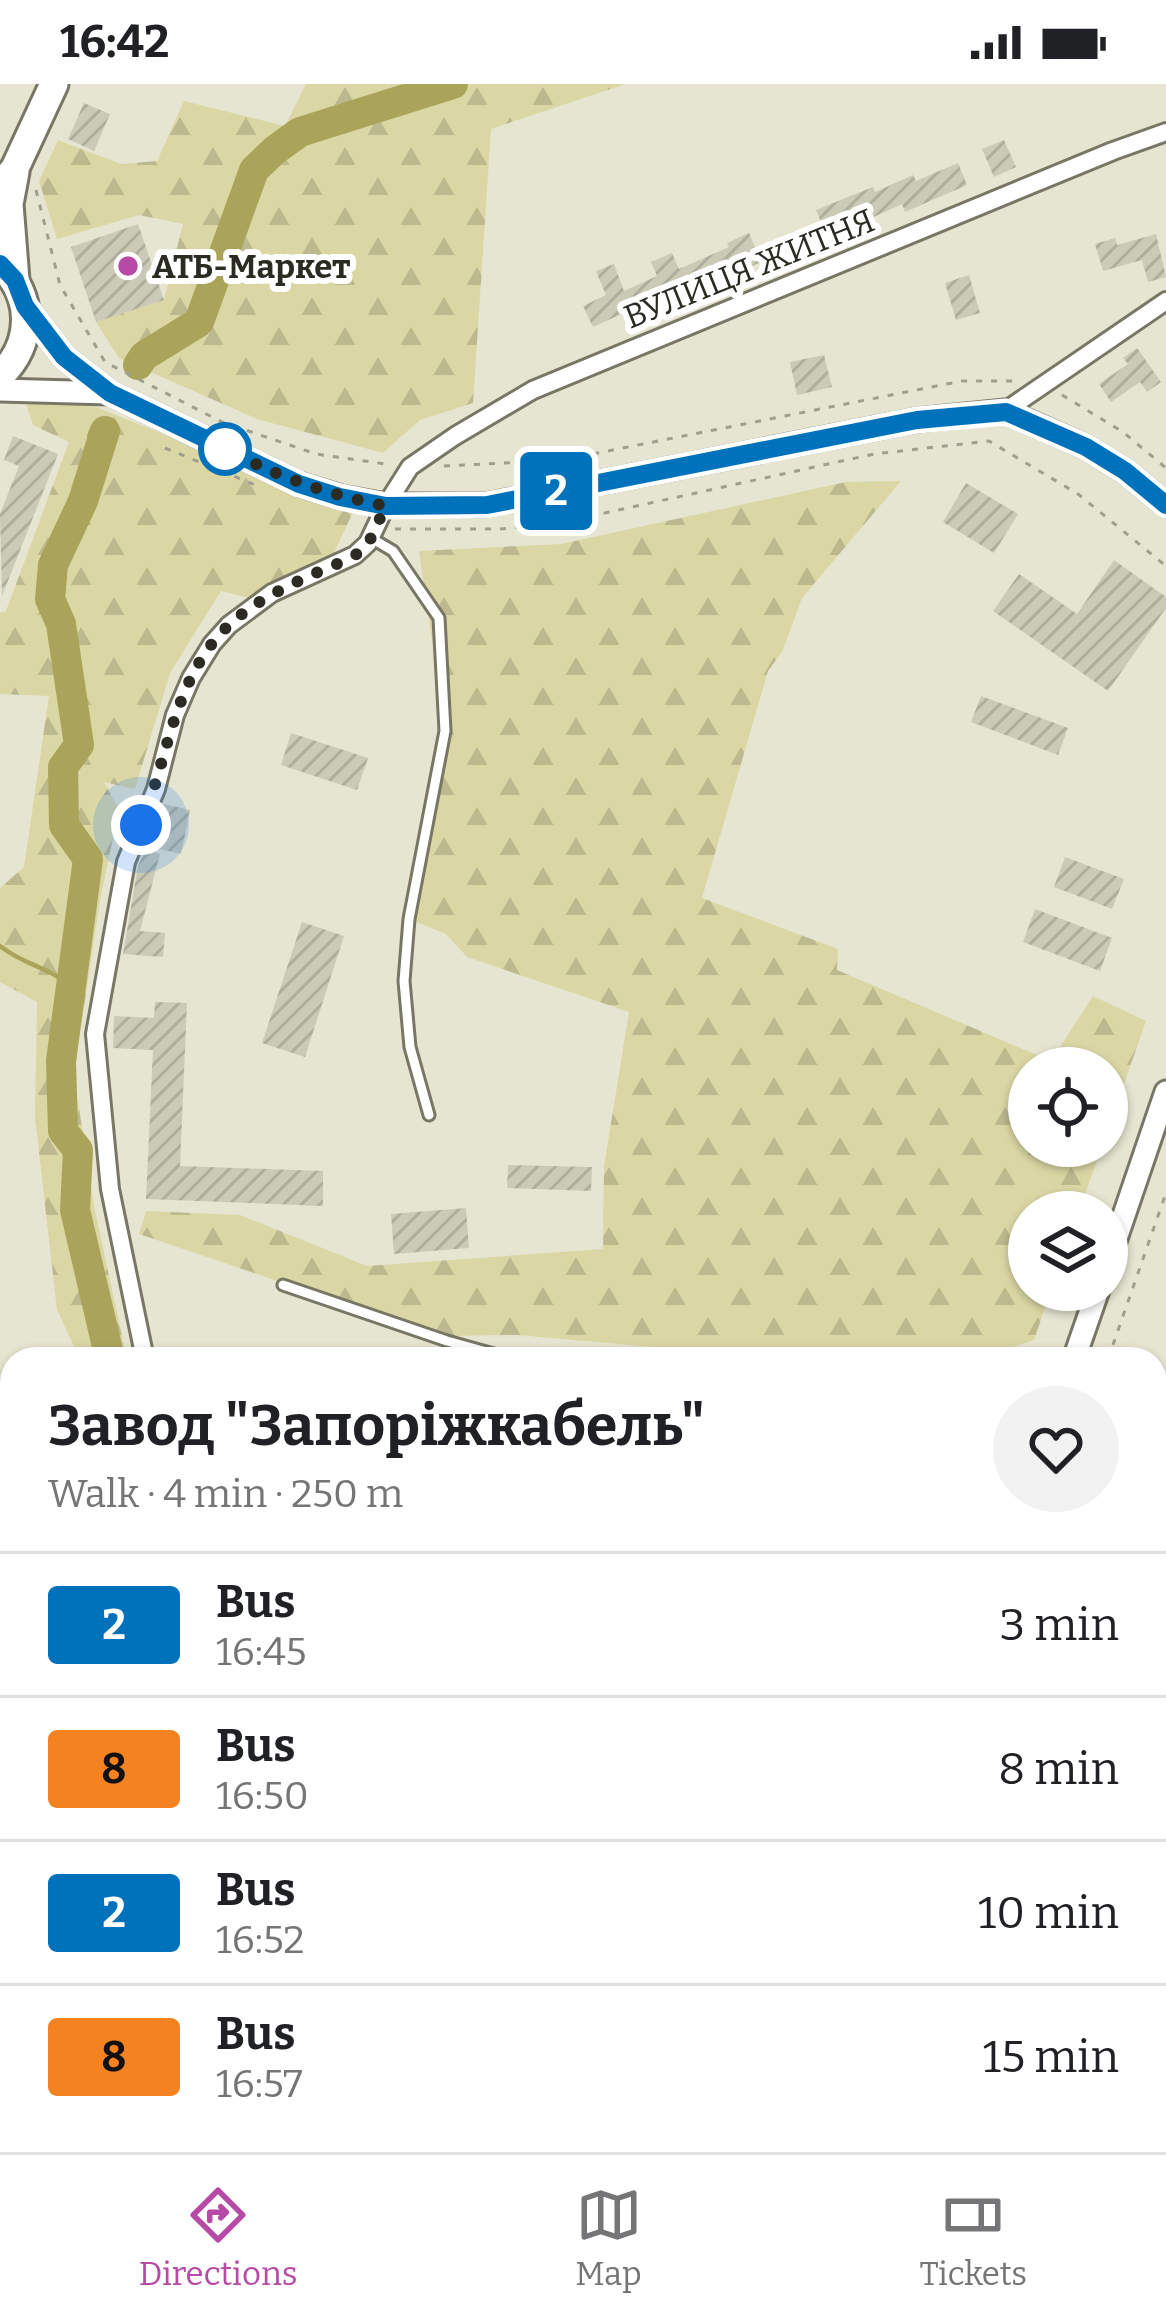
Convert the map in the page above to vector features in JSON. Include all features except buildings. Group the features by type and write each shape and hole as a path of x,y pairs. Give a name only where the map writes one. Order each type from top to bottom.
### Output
{"main road":[{"path":"0,376 20,350 27,321 13,284 8,177 54,84"}],"street":[{"name":"ВУЛИЦЯ ЖИТНЯ","path":"372,533 420,458 533,390 1166,132"},
{"path":"13,284 64,357 110,393 299,484 386,506 487,505 917,420 1006,412 1086,447 1166,505"},
{"path":"1006,412 1166,301"},
{"path":"0,390 110,393"},
{"path":"143,1347 110,1190 94,1045 126,862 156,789 190,678 212,644 272,593 355,555 372,533"},
{"path":"1128,1203 1166,1092"},
{"path":"1078,1347 1091,1311"}],"lane":[{"path":"372,533 394,551 439,618 445,731 409,919 404,981 410,1048 429,1115"},
{"path":"283,1285 464,1347"}],"path":[{"path":"372,533 559,523 874,454 989,441 1078,494 1166,566"},
{"path":"165,448 265,490"},
{"path":"1112,1347 1166,1193"}],"green space":[{"path":"306,84 626,84 491,129 473,403 420,420 383,453 257,419 119,358 96,322 164,300 183,224 139,215 57,239 39,181 58,140 121,164 157,161 184,101 285,126"},
{"path":"25,400 96,407 354,510 327,568 261,601 221,591 170,673 135,789 104,782 119,810 100,900 74,1075 94,1206 124,1347 74,1347 57,1310 35,1117 37,1002 0,982 0,888 24,867 49,696 0,694 0,613 6,611 69,442 33,425"},
{"path":"901,481 802,598 782,652 768,671 702,898 838,949 837,970 1018,1047 1008,1047 1008,1167 1095,1167 1086,1191 1008,1191 1008,1311 1044,1311 1034,1340 1013,1347 653,1347 517,1335 452,1336 139,1234 146,1211 240,1215 367,1266 603,1249 604,1166 629,1012 467,957 446,934 409,919 445,731 419,551 561,544 846,482"},
{"path":"1093,996 1146,1021 1128,1072 1128,1047 1060,1047"}],"waterway":[{"path":"138,365 144,356 199,322 254,170 275,150 300,132 453,84"},
{"path":"102,438 105,431 83,501 53,565 50,599 61,624 79,745 63,767 64,825 88,859 61,1061 63,1131 78,1150 75,1210 107,1347"},
{"path":"0,946 70,986"}],"bus line":[{"name":"2","path":"0,264 64,357 110,393 299,484 340,497 386,506 487,505 917,420 1006,412 1086,447 1166,505"}],"place":[{"name":"АТБ-Маркет","path":"128,266"}],"route":[{"path":"141,825 190,678 212,644 272,593 355,555 368,543 386,506 299,484 225,449"}]}
